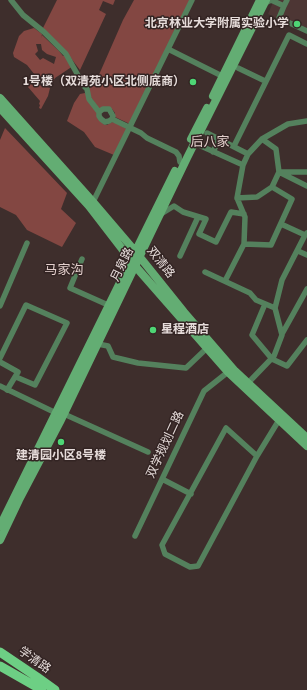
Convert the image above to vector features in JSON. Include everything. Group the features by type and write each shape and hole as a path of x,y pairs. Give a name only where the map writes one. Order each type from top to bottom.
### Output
{"main road":[{"name":"月泉路","path":"138,254 180,162 260,1"},
{"name":"月泉路","path":"0,540 60,413 108,305 161,214 260,1"},
{"name":"双清路","path":"0,98 138,254 219,353 248,383 303,434 307,446"},
{"name":"双清路","path":"0,108 89,206 133,263 228,372 279,420 303,434"},
{"name":"月泉路","path":"0,526 98,344 133,263"},
{"name":"学清路","path":"0,652 55,690"},
{"name":"学清路","path":"0,666 42,690"}],"street":[{"path":"11,0 23,15 44,32 66,54 84,86 88,89 89,99 100,112 99,116 101,119 105,122 109,122 112,119"},
{"path":"93,202 192,0"},
{"path":"260,1 271,0 284,6"},
{"path":"287,0 280,18 307,32"},
{"path":"234,146 289,35 307,44"},
{"path":"168,49 222,76"},
{"path":"238,68 265,81"},
{"path":"100,112 103,109 109,109 113,116 112,119"},
{"path":"112,119 141,133 147,138 155,139 176,152 179,156 180,162"},
{"path":"225,281 244,244 245,217 237,198 243,165 248,154 262,139 288,124 307,122"},
{"path":"208,133 248,154"},
{"path":"213,152 219,139"},
{"path":"237,198 256,197 272,187 279,172 276,150 262,139"},
{"path":"201,146 243,165"},
{"path":"279,172 307,172"},
{"path":"279,172 307,186"},
{"path":"244,244 271,246 292,199 272,187"},
{"path":"161,214 174,206 183,212 206,219 199,234 216,242 231,212 244,214"},
{"path":"180,256 198,217"},
{"path":"281,224 306,234 282,280 275,308 282,335"},
{"path":"0,306 27,243"},
{"path":"298,250 307,255"},
{"path":"82,259 70,288 108,305"},
{"path":"205,272 250,292 256,300 275,308"},
{"path":"248,383 274,356 282,335 307,289"},
{"path":"0,358 26,304 67,323 35,385 16,377"},
{"path":"265,304 252,335 272,359 287,366 307,340"},
{"path":"98,344 108,346 113,357 138,364 186,368 207,348"},
{"path":"0,362 18,372 7,390"},
{"name":"双学规划二路","path":"135,536 204,391 228,372"},
{"path":"0,386 148,452"},
{"path":"257,456 226,428 162,546 165,554 190,567 198,566 257,456 279,420"},
{"path":"162,478 191,494"}],"shaded area":[{"path":"57,0 115,0 113,5 103,1 99,10 106,14 80,70 67,53 43,28"},
{"path":"134,0 191,0 130,124 115,117 115,113 112,109 100,110 90,96 89,89 98,77 123,20"},
{"name":"北京林业大学附属实验小学","path":"274,0 307,0 307,33 268,14"},
{"path":"34,28 42,34 41,38 42,35 63,56 66,55 73,66 55,78 51,85 39,80 27,65 14,57 13,53 19,36 24,31","holes":["36,44 41,44 42,50 47,54 56,57 54,64 43,58 40,60 35,54 38,51"]},
{"path":"32,78 41,86 50,88 48,96 41,109 39,108 40,101 28,87 29,81"},
{"path":"85,93 99,112 103,124 107,125 112,122 127,129 114,155 95,147 84,132 67,121 74,103 80,94"},
{"path":"5,128 67,193 61,209 76,223 62,247 27,230 16,215 0,207 0,140"}],"place":[{"name":"北京林业大学附属实验小学","path":"297,24"},
{"name":"1号楼（双清苑小区北侧底商）","path":"193,82"},
{"name":"星程酒店","path":"153,330"},
{"name":"建清园小区8号楼","path":"61,442"}],"district":[{"name":"后八家","path":"210,143"},
{"name":"马家沟","path":"64,271"}]}
